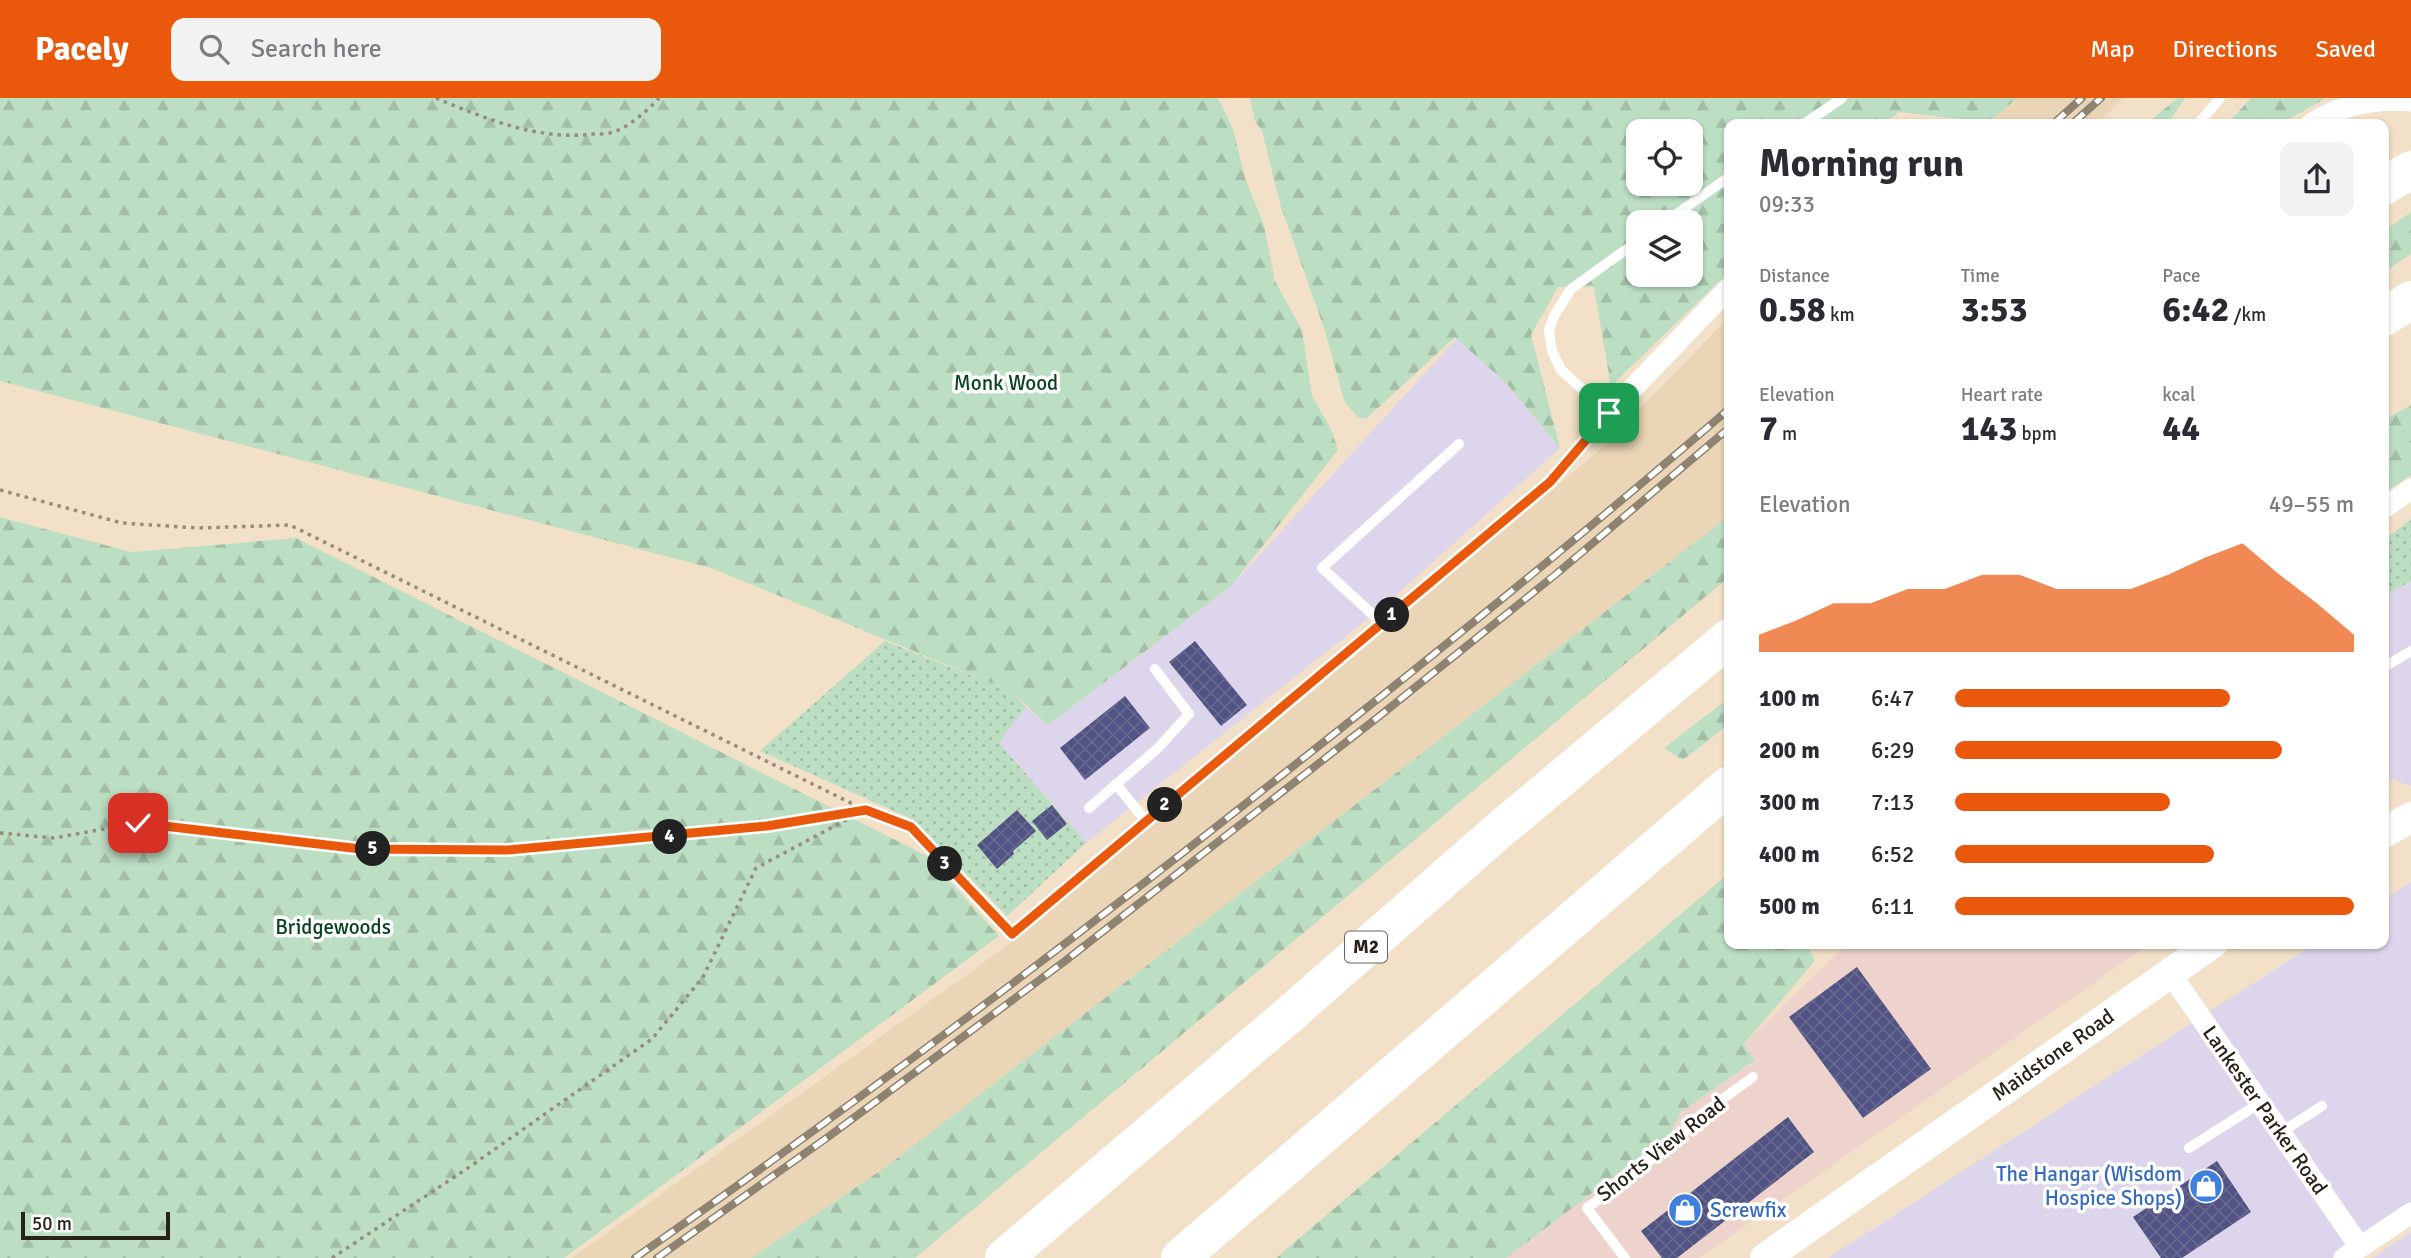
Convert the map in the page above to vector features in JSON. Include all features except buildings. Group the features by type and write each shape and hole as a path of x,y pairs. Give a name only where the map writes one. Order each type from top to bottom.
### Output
{"highway":[{"path":"2389,183 2411,170"},
{"path":"2389,314 2411,300"},
{"name":"M2","path":"1004,1258 1290,1014 1497,832 1724,642"},
{"path":"1180,1258 1724,789"}],"main road":[{"name":"Maidstone Road","path":"1766,1258 2204,949"}],"street":[{"path":"2319,119 2349,106 2386,99 2411,101"},
{"path":"1609,413 1724,293"},
{"path":"2389,504 2411,489"},
{"name":"Lankester Parker Road","path":"2170,973 2280,1133 2352,1253"},
{"path":"2352,1253 2411,1213"}],"lane":[{"path":"1811,119 1842,98"},
{"path":"2202,119 2220,98"},
{"path":"1682,210 1724,181"},
{"path":"1012,934 1550,482 1609,413 1561,370 1552,351 1549,330 1554,316 1571,289 1626,250"},
{"path":"1382,623 1322,568 1459,444"},
{"path":"2389,664 2411,650"},
{"path":"1089,808 1158,748 1189,714 1155,669"},
{"path":"1116,785 1146,821"},
{"name":"Shorts View Road","path":"1625,1258 1587,1208 1680,1138 1690,1124 1753,1077"},
{"path":"2189,1148 2260,1103"},
{"path":"2280,1133 2322,1106"}],"path":[{"path":"436,98 483,118 527,130 573,137 614,132 659,98"},
{"path":"0,490 122,523 198,528 290,525 866,810 911,827 1012,934"},
{"path":"0,833 54,838 138,823 361,849 507,850 767,826 866,810"},
{"path":"332,1258 465,1170 652,1039 703,976 756,868 866,810"}],"shaded area":[{"path":"2017,98 2123,98 2102,119 1992,119"},
{"path":"1724,322 1724,520 886,1167 751,1258 572,1258 1018,938 1601,449"},
{"path":"1457,338 1507,384 1560,448 1384,606 1086,843 999,743 1026,707 1048,725 1231,586"},
{"path":"2411,581 2411,786 2389,778 2389,593"},
{"path":"2411,882 2411,1222 2356,1258 1828,1258 2307,949 2389,949 2389,897"},
{"path":"1842,949 2142,949 1699,1258 1506,1258 1670,1134 1680,1113 1755,1061 1743,1045"},
{"path":"2411,1232 2411,1258 2372,1258"}],"green space":[{"name":"Monk Wood","path":"0,98 1218,98 1233,129 1245,178 1264,225 1275,281 1302,330 1312,396 1331,429 1338,450 1231,586 1048,725 1011,691 711,568 0,381"},
{"path":"1250,98 2017,98 1992,119 1962,119 1899,112 1890,119 1724,119 1724,277 1611,386 1594,287 1558,287 1531,335 1560,448 1507,384 1455,337 1366,419 1358,417 1345,403 1324,328 1281,207 1262,131 1255,121"},
{"path":"2178,98 2185,98 2171,119 2152,119"},
{"path":"2251,98 2326,98 2290,119 2232,119"},
{"path":"2411,212 2411,254 2389,269 2389,227"},
{"path":"2411,405 2411,475 2389,490 2389,417"},
{"name":"Bridgewoods","path":"0,517 131,552 296,538 927,856 999,936 564,1258 0,1258"},
{"path":"2411,519 2411,581 2389,593 2389,536"},
{"path":"1724,520 1724,581 915,1258 751,1258 886,1167"},
{"path":"885,641 1011,691 1026,707 999,743 1086,843 1007,916 914,820 760,751","holes":["1018,810 1027,821 1014,854 997,868 977,845 990,833 997,841 1001,824"]},
{"path":"1724,702 1724,728 1683,760 1664,748"},
{"path":"1724,877 1724,949 1809,949 1815,961 1743,1045 1755,1060 1680,1113 1670,1134 1506,1258 1276,1258"}],"railway":[{"path":"2059,119 2082,98"},
{"path":"2078,119 2101,98"},
{"path":"635,1258 881,1082 1203,837 1507,595 1724,413"},
{"path":"657,1258 828,1137 1065,961 1377,718 1555,575 1724,432"}],"place":[{"name":"The Hangar (Wisdom Hospice Shops)","path":"2206,1186"},
{"name":"Screwfix","path":"1685,1210"}],"route":[{"path":"138,823 361,849 507,850 767,826 866,810 911,827 1012,934 1550,482 1609,413"}]}
